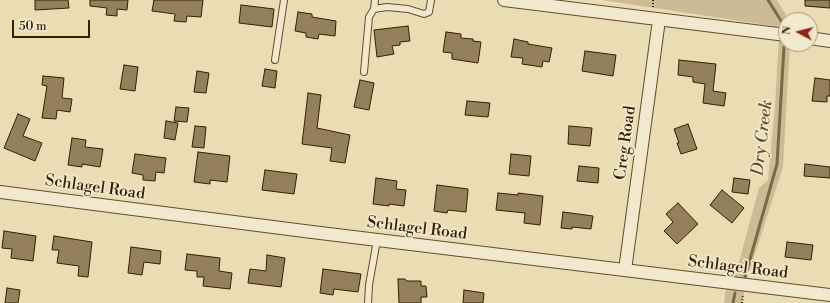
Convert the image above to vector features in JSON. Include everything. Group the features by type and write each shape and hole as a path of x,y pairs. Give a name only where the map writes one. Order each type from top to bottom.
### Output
{"street":[{"path":"504,0 778,34"},
{"name":"Creg Road","path":"625,270 659,20"},
{"path":"818,39 830,41"},
{"name":"Schlagel Road","path":"0,192 377,240 830,295"}],"lane":[{"path":"275,60 284,0"},
{"path":"364,72 369,17 374,9 375,0"},
{"path":"374,9 387,7 408,9 424,14 429,12 431,0"},
{"path":"368,303 369,284 377,240"}],"shaded area":[{"path":"602,0 777,0 784,12 778,12 778,27"},
{"path":"778,52 790,52 783,167 745,285 742,303 724,303 727,282 736,273 759,188 768,180"}],"building":[{"path":"35,0 68,0 69,8 35,10"},
{"path":"90,0 128,0 127,10 117,9 117,16 106,15 107,8 90,6"},
{"path":"154,0 203,0 201,17 187,16 186,22 174,21 175,14 152,11"},
{"path":"805,0 830,0 830,8 805,6"},
{"path":"241,5 274,9 272,27 239,23"},
{"path":"298,12 312,14 312,17 336,21 335,36 319,34 318,39 306,37 306,33 295,31"},
{"path":"408,26 410,41 400,42 400,45 392,46 394,54 377,57 374,30"},
{"path":"446,32 461,34 461,38 473,39 473,41 481,42 478,63 452,59 452,53 443,52"},
{"path":"514,39 528,42 528,44 552,48 549,62 543,61 542,67 522,64 523,58 511,57"},
{"path":"585,51 616,55 613,76 582,71"},
{"path":"679,60 716,64 713,91 726,93 724,106 703,103 705,84 693,82 693,77 678,75"},
{"path":"124,65 138,67 135,91 120,89"},
{"path":"265,69 277,71 275,88 262,86"},
{"path":"197,71 209,73 206,93 194,92"},
{"path":"43,76 64,78 62,98 72,99 70,112 57,110 56,119 42,118 47,86 42,85"},
{"path":"815,78 830,80 830,96 827,96 827,102 812,101"},
{"path":"360,80 374,83 369,110 354,107"},
{"path":"308,93 321,95 317,128 350,135 345,163 330,161 332,148 302,144"},
{"path":"467,101 490,103 488,117 465,115"},
{"path":"176,107 189,108 187,122 174,121"},
{"path":"18,114 30,119 23,136 42,143 35,161 4,148"},
{"path":"166,121 178,123 175,140 164,138"},
{"path":"688,124 697,149 681,154 674,129"},
{"path":"195,126 206,127 204,148 192,147"},
{"path":"569,126 592,128 590,146 568,144"},
{"path":"72,138 86,140 85,147 103,149 100,167 82,164 82,167 68,165"},
{"path":"198,152 230,156 227,182 210,180 210,184 194,182"},
{"path":"135,154 166,158 164,173 156,172 155,181 143,180 143,175 132,173"},
{"path":"511,154 531,156 529,176 509,174"},
{"path":"805,164 830,167 830,178 804,176"},
{"path":"579,166 599,168 598,183 577,181"},
{"path":"265,170 297,174 294,194 262,190"},
{"path":"376,178 397,181 396,189 406,190 404,206 373,204"},
{"path":"734,178 750,180 748,194 732,192"},
{"path":"437,185 468,189 466,212 448,210 447,213 434,211"},
{"path":"722,190 744,208 732,223 710,205"},
{"path":"498,193 518,195 518,193 543,196 540,225 524,223 525,213 496,210"},
{"path":"678,203 698,224 677,244 664,231 673,222 666,214"},
{"path":"563,212 593,216 591,229 572,227 572,229 561,228"},
{"path":"4,231 36,236 33,261 11,258 12,249 2,248"},
{"path":"54,236 92,242 88,277 78,276 79,266 57,263 59,250 52,250"},
{"path":"787,242 813,245 811,260 785,257"},
{"path":"131,247 161,251 160,264 144,262 142,275 128,273"},
{"path":"187,254 220,258 219,271 232,273 230,289 203,286 204,277 197,277 197,271 185,270"},
{"path":"267,255 285,258 281,287 248,283 250,269 266,271"},
{"path":"323,269 361,274 358,292 334,289 333,295 320,293"},
{"path":"398,279 405,279 407,281 421,281 421,286 426,286 427,297 421,297 421,303 399,303"},
{"path":"7,288 20,290 18,303 5,303"},
{"path":"464,290 484,293 483,303 463,303"}],"waterway":[{"name":"Dry Creek","path":"768,0 778,16"},
{"name":"Dry Creek","path":"745,277 777,164 784,52"},
{"name":"Dry Creek","path":"733,303 735,293"}]}
